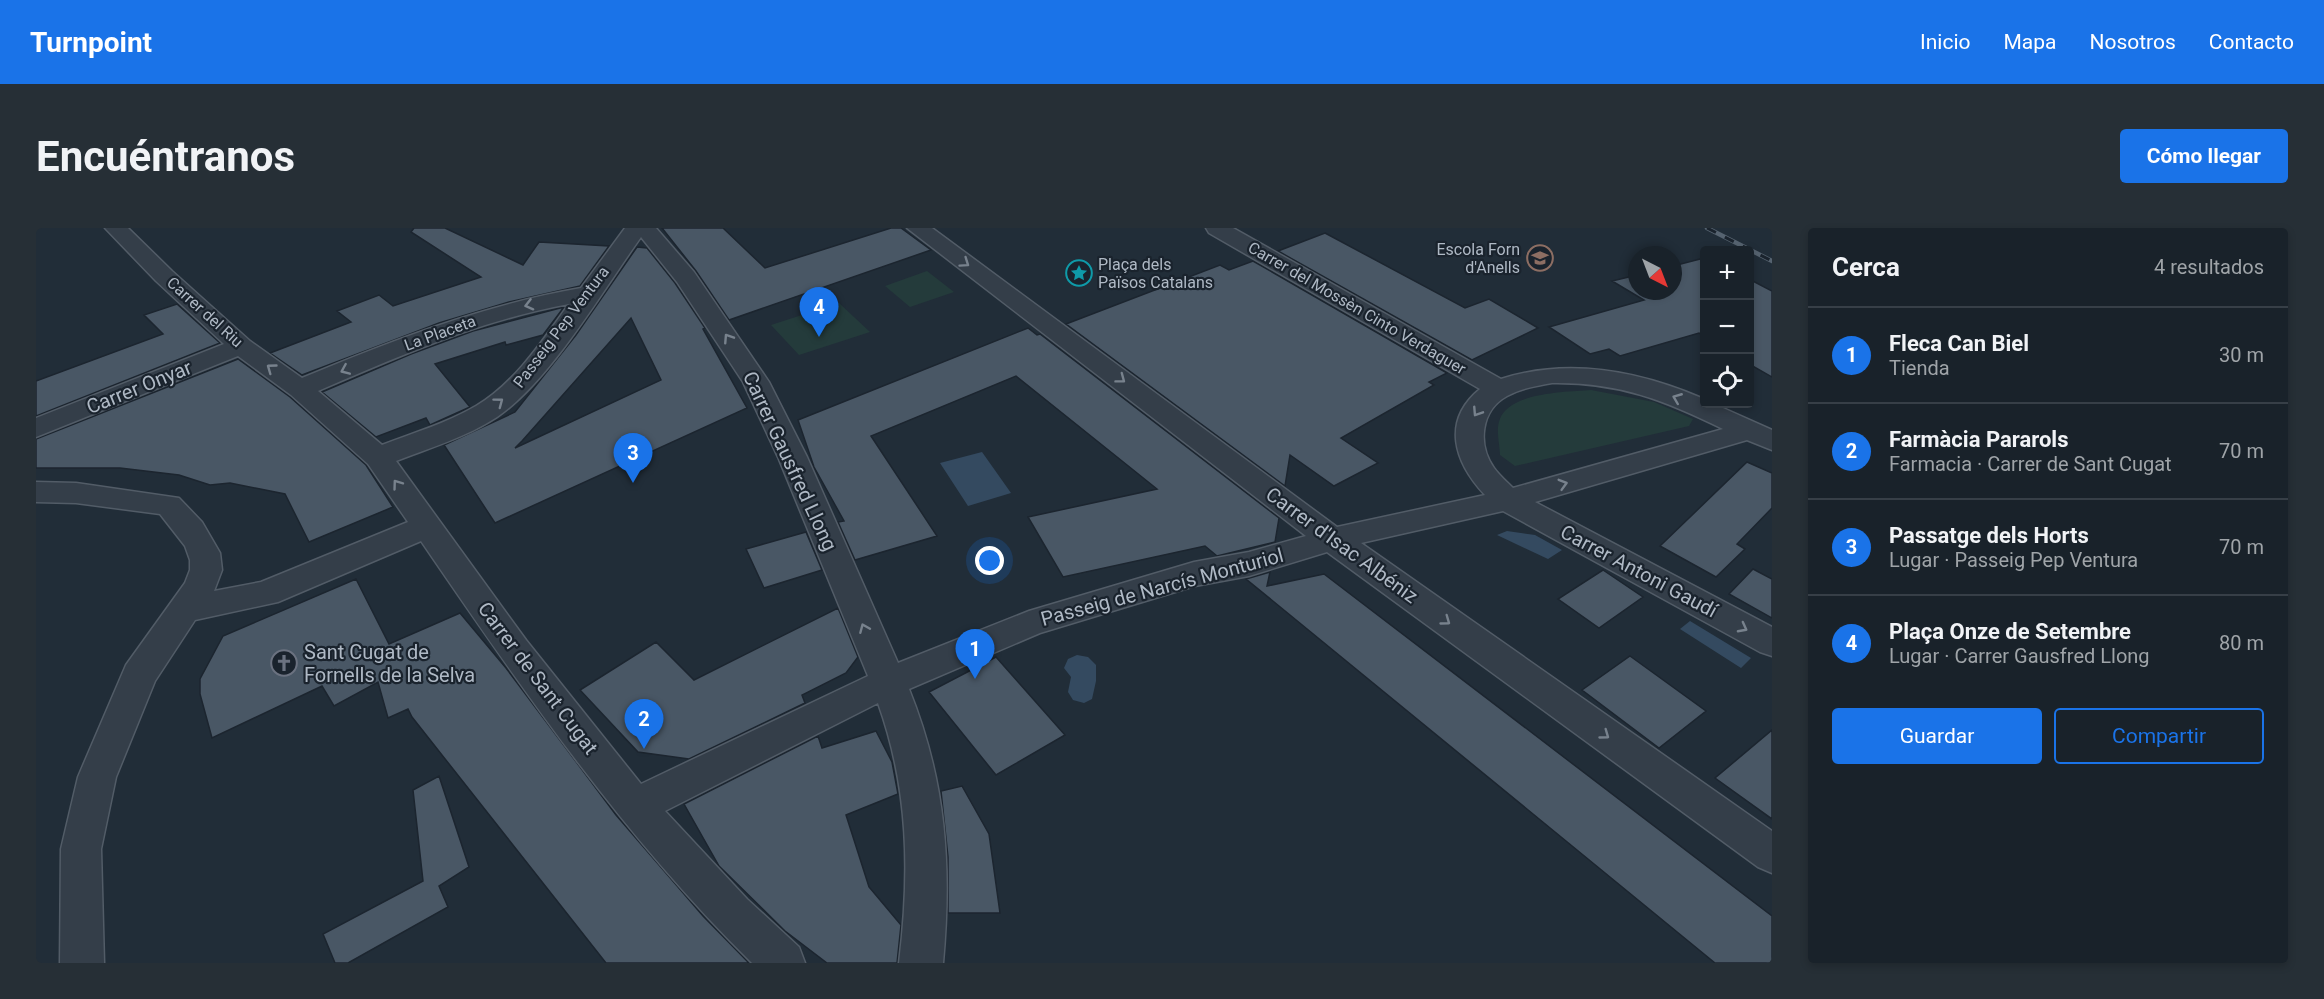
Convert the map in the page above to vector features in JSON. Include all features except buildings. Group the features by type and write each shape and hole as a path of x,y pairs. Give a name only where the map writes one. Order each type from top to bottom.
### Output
{"street":[{"name":"Carrer del Riu","path":"116,228 164,276 241,346 300,389"},
{"name":"Passeig Pep Ventura","path":"378,457 449,430 486,412 510,394 553,343 586,294 636,228"},
{"name":"Carrer Gausfred Llong","path":"644,228 668,254 718,323 756,382 787,447 888,682 908,736 922,800 926,859 925,929 921,963"},
{"name":"Carrer d'Isac Albéniz","path":"918,228 1017,300 1332,539 1772,854"},
{"name":"Carrer del Mossèn Cinto Verdaguer","path":"1217,228 1497,388"},
{"name":"La Placeta","path":"300,389 440,332 496,313 547,300 586,294"},
{"name":"Carrer Onyar","path":"36,428 241,346"},
{"name":"Passeig de Narcís Monturiol","path":"1507,500 1480,471 1468,428 1476,410 1497,388 1527,379 1556,375 1614,378 1675,397 1761,436"},
{"name":"Carrer de Sant Cugat","path":"300,389 378,457 514,651 635,806 732,914 783,963"},
{"name":"Passeig de Narcís Monturiol","path":"635,806 888,682 1029,624 1194,574 1249,564 1332,539 1507,500 1761,436"},
{"path":"36,492 146,501 168,505 180,514 207,560 205,575 186,609 151,654 139,675 97,777 81,849 82,963"},
{"name":"Carrer Antoni Gaudí","path":"1507,500 1772,643"},
{"path":"186,609 266,593 428,526"}],"green space":[{"path":"927,271 954,292 910,307 885,286"},
{"path":"839,303 870,332 799,355 771,325"},
{"path":"1591,390 1654,402 1693,419 1689,426 1515,466 1500,455 1499,422 1504,412 1513,405 1525,399 1553,393"}],"water":[{"path":"982,452 1011,493 968,506 940,463"},
{"path":"1507,531 1535,535 1562,550 1548,559 1497,535"},
{"path":"1690,621 1751,658 1741,668 1680,629"},
{"path":"1077,655 1088,657 1096,665 1096,681 1092,699 1084,703 1073,700 1068,692 1071,677 1064,668 1068,659"}],"railway":[{"path":"1707,228 1772,261"}],"place":[{"name":"Escola Forn d'Anells","path":"1540,258"},
{"name":"Plaça dels Països Catalans","path":"1079,273"},
{"name":"Plaça Onze de Setembre","path":"819,337"},
{"name":"Passatge dels Horts","path":"633,483"},
{"name":"Sant Cugat de Fornells de la Selva","path":"284,663"},
{"name":"Fleca Can Biel","path":"975,679"},
{"name":"Farmàcia Pararols","path":"644,749"}]}
